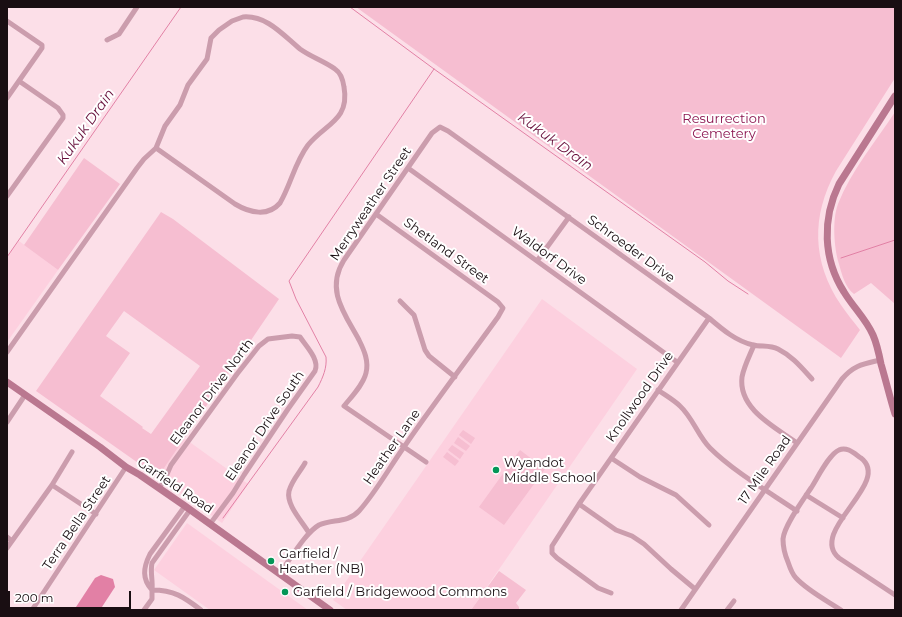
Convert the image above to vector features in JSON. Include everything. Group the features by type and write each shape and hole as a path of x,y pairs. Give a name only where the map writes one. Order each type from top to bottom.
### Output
{"main road":[{"path":"895,96 838,184 831,204 827,223 829,257 834,274 844,293 872,334 895,414"},
{"name":"Garfield Road","path":"7,382 126,467 188,508 330,610"}],"street":[{"path":"107,40 119,34 137,7"},
{"path":"7,352 140,163 156,148 165,126 180,105 188,85 206,59 212,38 224,26 239,18 251,17 274,27 300,49 334,68 342,79 345,100 344,108 341,114 307,146 299,160 282,200 272,210 257,212 240,207 156,148"},
{"path":"7,21 42,45 42,48 7,98"},
{"path":"7,196 63,118 63,115 58,108 19,81"},
{"name":"Merryweather Street","path":"404,446 344,406 364,379 367,366 366,355 339,303 335,284 342,263 432,133 440,127"},
{"name":"Schroeder Drive","path":"440,127 448,131 569,217 738,340 754,345 778,349 797,361 812,379"},
{"name":"Waldorf Drive","path":"408,168 678,362"},
{"name":"Shetland Street","path":"376,214 498,302 503,308"},
{"path":"537,261 569,217"},
{"path":"400,301 414,315 425,350 429,356 455,377"},
{"name":"Heather Lane","path":"280,574 309,533 320,525 347,519 357,513 369,500 404,446 455,377 503,308"},
{"name":"Knollwood Drive","path":"611,593 598,588 557,558 551,550 553,544 579,504 709,318"},
{"name":"Eleanor Drive North","path":"159,488 176,459 259,346 268,339 292,336 300,337"},
{"name":"Eleanor Drive South","path":"210,524 233,493 317,368 316,362 300,337"},
{"path":"754,345 742,378 744,397 750,407 758,415 797,443"},
{"name":"17 Mile Road","path":"681,610 848,372 858,365 880,360"},
{"path":"658,390 680,406 691,419 705,442 715,453 765,490 797,511"},
{"path":"7,422 25,395"},
{"path":"404,446 426,462"},
{"path":"840,610 793,575 785,555 783,539 785,530 806,495 835,453 842,449 850,451 866,463 869,474 833,535 832,544 835,553 895,595"},
{"path":"7,548 52,485 72,452"},
{"path":"611,458 640,477 676,495 710,524"},
{"path":"305,463 294,480 289,492 291,504 309,533"},
{"name":"Terra Bella Street","path":"32,610 126,467"},
{"path":"52,485 96,514"},
{"path":"806,495 843,518"},
{"path":"579,504 616,530 632,536 644,544 695,589"},
{"path":"152,590 147,584 144,573 145,563 160,541 188,508"},
{"path":"144,610 152,599 153,582 150,571 152,563 188,508"},
{"path":"7,537 12,541"},
{"path":"160,541 165,545"},
{"path":"152,590 167,590 201,610"},
{"path":"727,610 734,601"}],"shaded area":[{"path":"19,241 58,270 7,342 7,257"},
{"name":"Wyandot Middle School","path":"542,299 637,369 471,610 347,610 333,600"},
{"path":"184,438 248,484 222,523 158,477"},
{"path":"187,523 308,610 210,610 154,570"},
{"path":"101,575 113,579 115,587 100,610 74,610 95,578"}],"green space":[{"name":"Resurrection Cemetery","path":"356,7 895,7 895,78 836,171 822,205 819,222 818,239 824,272 831,289 860,330 841,358"},
{"path":"895,112 895,304 871,283 854,294 848,288 837,257 834,226 836,211 843,192 864,156"},
{"path":"84,158 120,184 58,270 24,245"},
{"path":"161,212 173,219 279,299 158,477 36,391","holes":["124,311 200,366 151,434 100,396 130,353 106,336"]},
{"path":"463,430 475,438 471,444 459,435"},
{"path":"458,437 470,446 466,451 454,443"},
{"path":"452,445 464,453 460,459 448,450"},
{"path":"520,450 545,469 504,525 479,507"},
{"path":"447,452 459,461 455,466 443,457"},
{"path":"499,571 526,590 516,603 519,610 471,610"}],"waterway":[{"name":"Kukuk Drain","path":"7,257 181,7"},
{"name":"Kukuk Drain","path":"350,7 748,294"},
{"path":"223,518 322,380 326,365 326,357 296,299 289,281 434,69"},
{"name":"Kukuk Drain","path":"841,258 895,240"}],"place":[{"name":"Wyandot Middle School","path":"496,470"},
{"name":"Garfield / Heather (NB)","path":"271,561"},
{"name":"Garfield / Bridgewood Commons","path":"285,592"}]}
